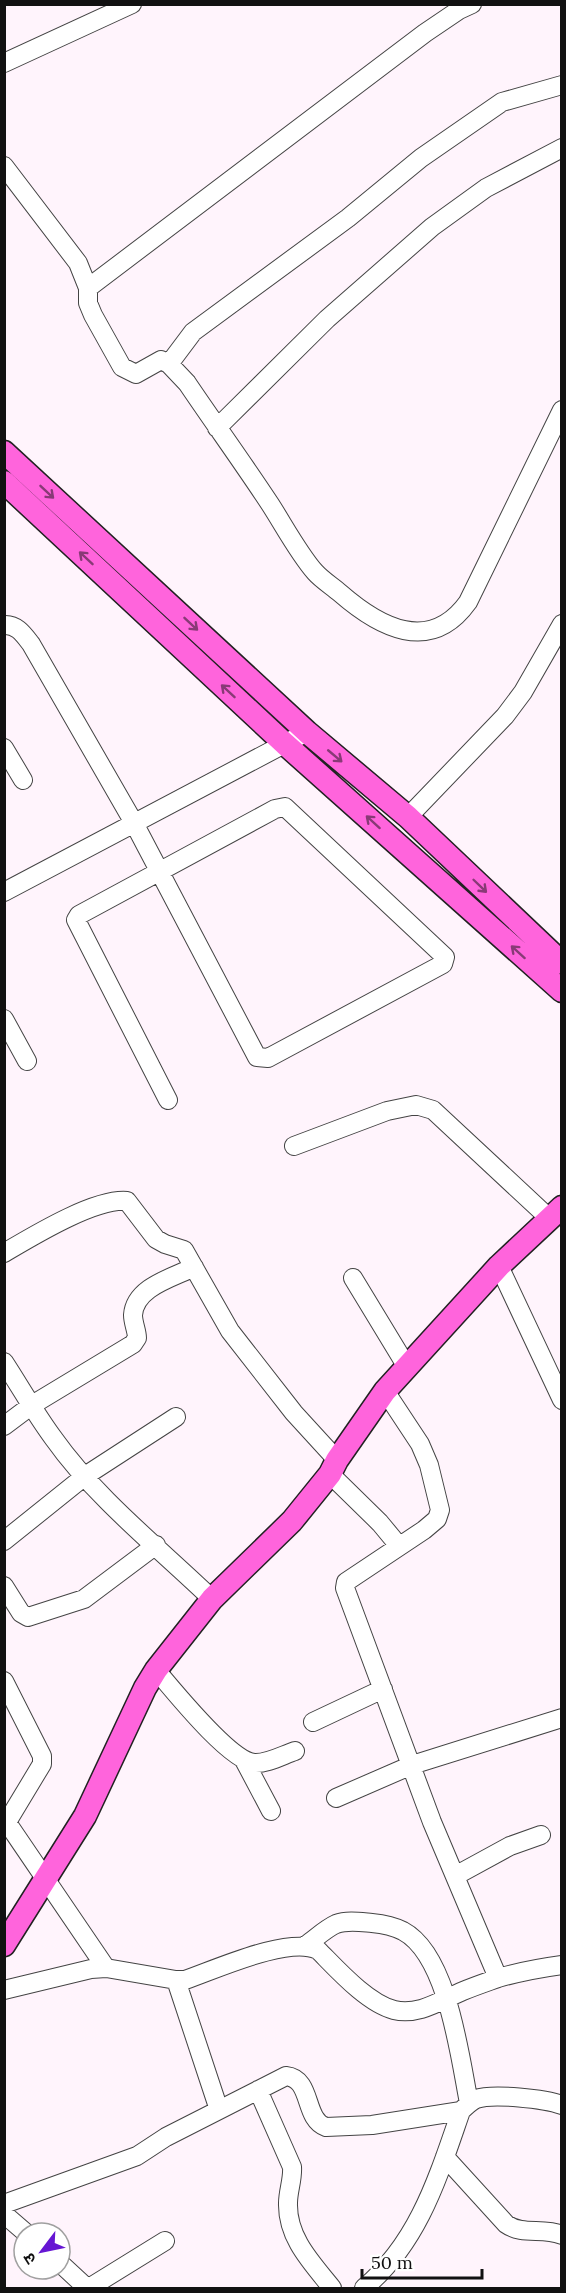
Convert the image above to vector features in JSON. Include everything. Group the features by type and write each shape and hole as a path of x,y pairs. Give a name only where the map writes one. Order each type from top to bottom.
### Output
{"main road":[{"path":"4,452 307,732 408,817 561,963"},
{"path":"4,482 285,744 561,992"},
{"path":"4,1945 85,1816 145,1688 156,1670 212,1599 292,1521 334,1467 385,1391 499,1266 559,1210"}],"street":[{"path":"4,63 132,4"},
{"path":"88,288 425,33 472,4"},
{"path":"169,364 193,332 348,218 421,158 502,102 561,85"},
{"path":"217,428 327,319 432,227 486,188 561,148"},
{"path":"4,166 78,263 88,288 88,303 93,315 122,367 136,374 161,360 169,364 187,383 315,572 357,607 387,626 414,632 435,629 450,622 468,602 561,410"},
{"path":"408,817 505,716 523,692 561,624"},
{"path":"4,625 20,630 31,644 134,823 160,871 257,1057 268,1058 443,964 446,957 285,807 275,809 160,871 79,915 76,920 168,1100"},
{"path":"542,659 561,653"},
{"path":"4,892 307,732"},
{"path":"4,748 23,780"},
{"path":"4,1019 27,1061"},
{"path":"294,1146 387,1111 416,1105 433,1110 559,1210"},
{"path":"4,1253 82,1212 105,1203 127,1201 156,1239 184,1250 230,1331 334,1467 399,1546"},
{"path":"499,1266 561,1400"},
{"path":"4,1426 32,1405 133,1344 137,1338 133,1317 139,1297 146,1291 194,1267"},
{"path":"353,1278 407,1367"},
{"path":"4,1362 55,1441 111,1504 212,1599"},
{"path":"385,1391 420,1444 429,1465 440,1510 437,1519 346,1582 345,1588 432,1822 498,1978"},
{"path":"4,1541 86,1476 176,1417"},
{"path":"4,1586 21,1613 28,1617 84,1599 156,1545"},
{"path":"156,1670 197,1717 244,1760 271,1811"},
{"path":"4,1681 42,1756 42,1764 6,1820 106,1968"},
{"path":"312,1722 383,1689"},
{"path":"336,1798 412,1765 561,1718"},
{"path":"244,1760 259,1763 295,1751"},
{"path":"455,1876 510,1846 541,1835"},
{"path":"4,1990 91,1969 106,1968 185,1980 281,1948 306,1945 336,1924 350,1921 378,1923 404,1931 421,1946 432,1964 447,1999 465,2107 420,2220 410,2237 363,2289"},
{"path":"306,1945 318,1950 370,1997 393,2010 408,2012 498,1978 526,1970 561,1965"},
{"path":"176,1980 219,2110"},
{"path":"4,2204 137,2156 166,2137 286,2076 295,2077 300,2082 314,2118 320,2125 326,2127 372,2125 465,2107 478,2098 548,2100 561,2105"},
{"path":"258,2090 292,2167 293,2175 288,2204 291,2231 332,2289"},
{"path":"444,2157 506,2224 515,2230 541,2230 561,2235"},
{"path":"81,2286 165,2241"}]}
